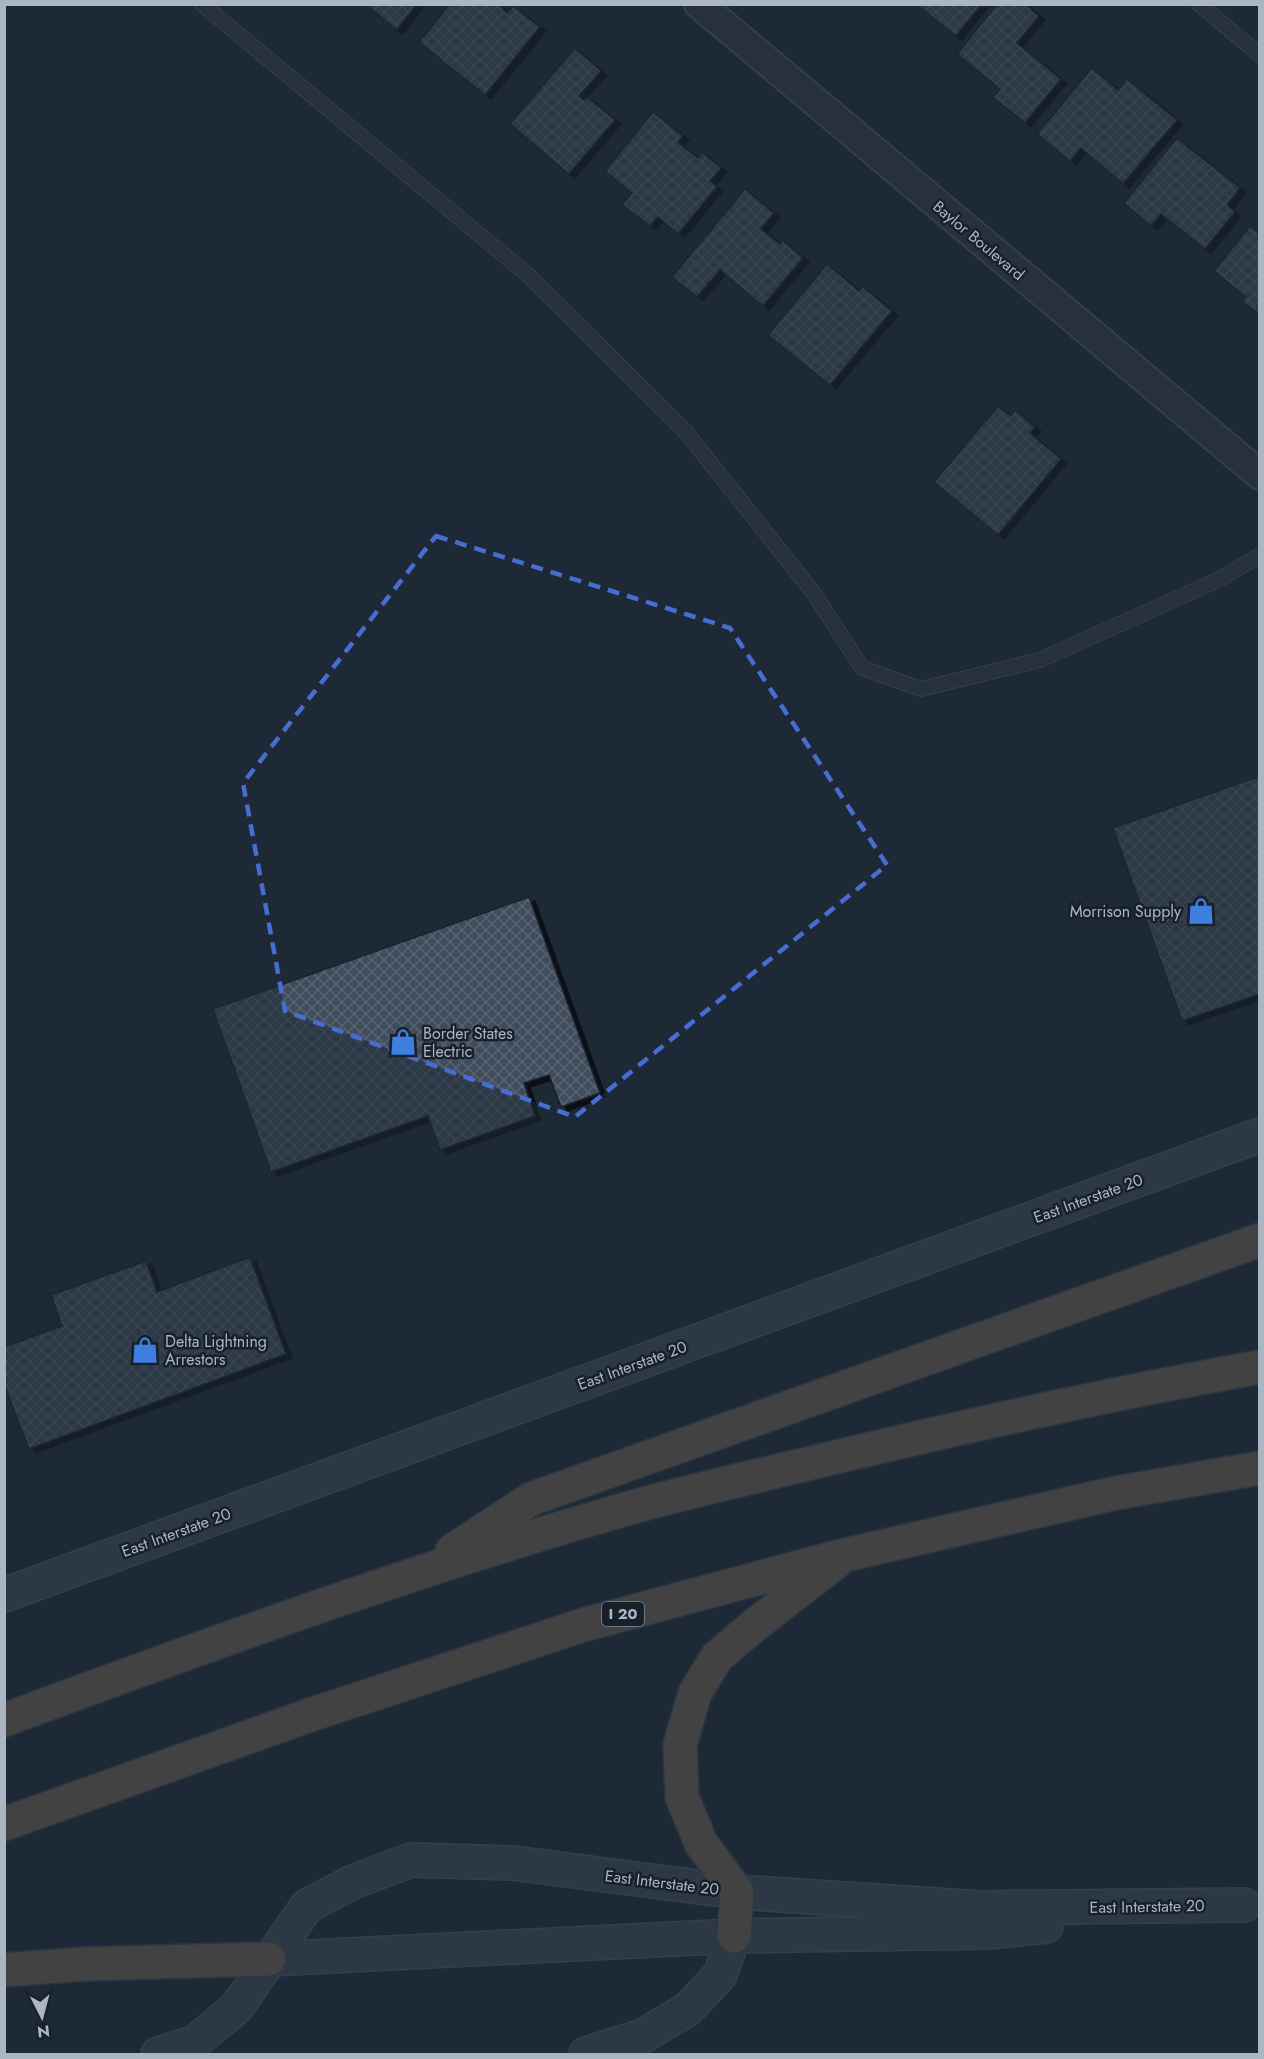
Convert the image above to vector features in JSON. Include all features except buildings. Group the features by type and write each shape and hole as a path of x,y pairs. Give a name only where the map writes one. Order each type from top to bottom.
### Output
{"highway":[{"path":"423,1570 531,1499 1260,1239"},
{"path":"4,1720 269,1622 423,1570 664,1499 945,1431 1128,1391 1260,1366"},
{"name":"I 20","path":"4,1824 310,1715 583,1625 845,1555 1116,1493 1260,1468"},
{"path":"734,1936 737,1892 701,1844 682,1797 680,1744 695,1693 717,1657 845,1555"},
{"path":"4,1970 84,1964 269,1959"}],"main road":[{"name":"East Interstate 20","path":"4,1595 1260,1135"},
{"name":"East Interstate 20","path":"158,2055 195,2042 236,2008 307,1906 353,1882 411,1860 513,1863 737,1892 981,1908 1252,1904"},
{"path":"269,1959 734,1936 989,1932 1252,1904"},
{"path":"586,2055 643,2036 688,2009 720,1975 734,1936"}],"street":[{"name":"Baylor Boulevard","path":"699,4 1260,475"}],"lane":[{"path":"202,4 528,275 686,431 813,592 862,668 921,689 1040,660 1220,579 1260,555"},
{"path":"1199,4 1260,55"}],"highlighted area":[{"path":"436,536 730,628 887,865 575,1117 285,1011 243,783"}],"place":[{"name":"Morrison Supply","path":"1201,911"},
{"name":"Border States Electric","path":"403,1042"},
{"name":"Delta Lightning Arrestors","path":"145,1350"}]}
